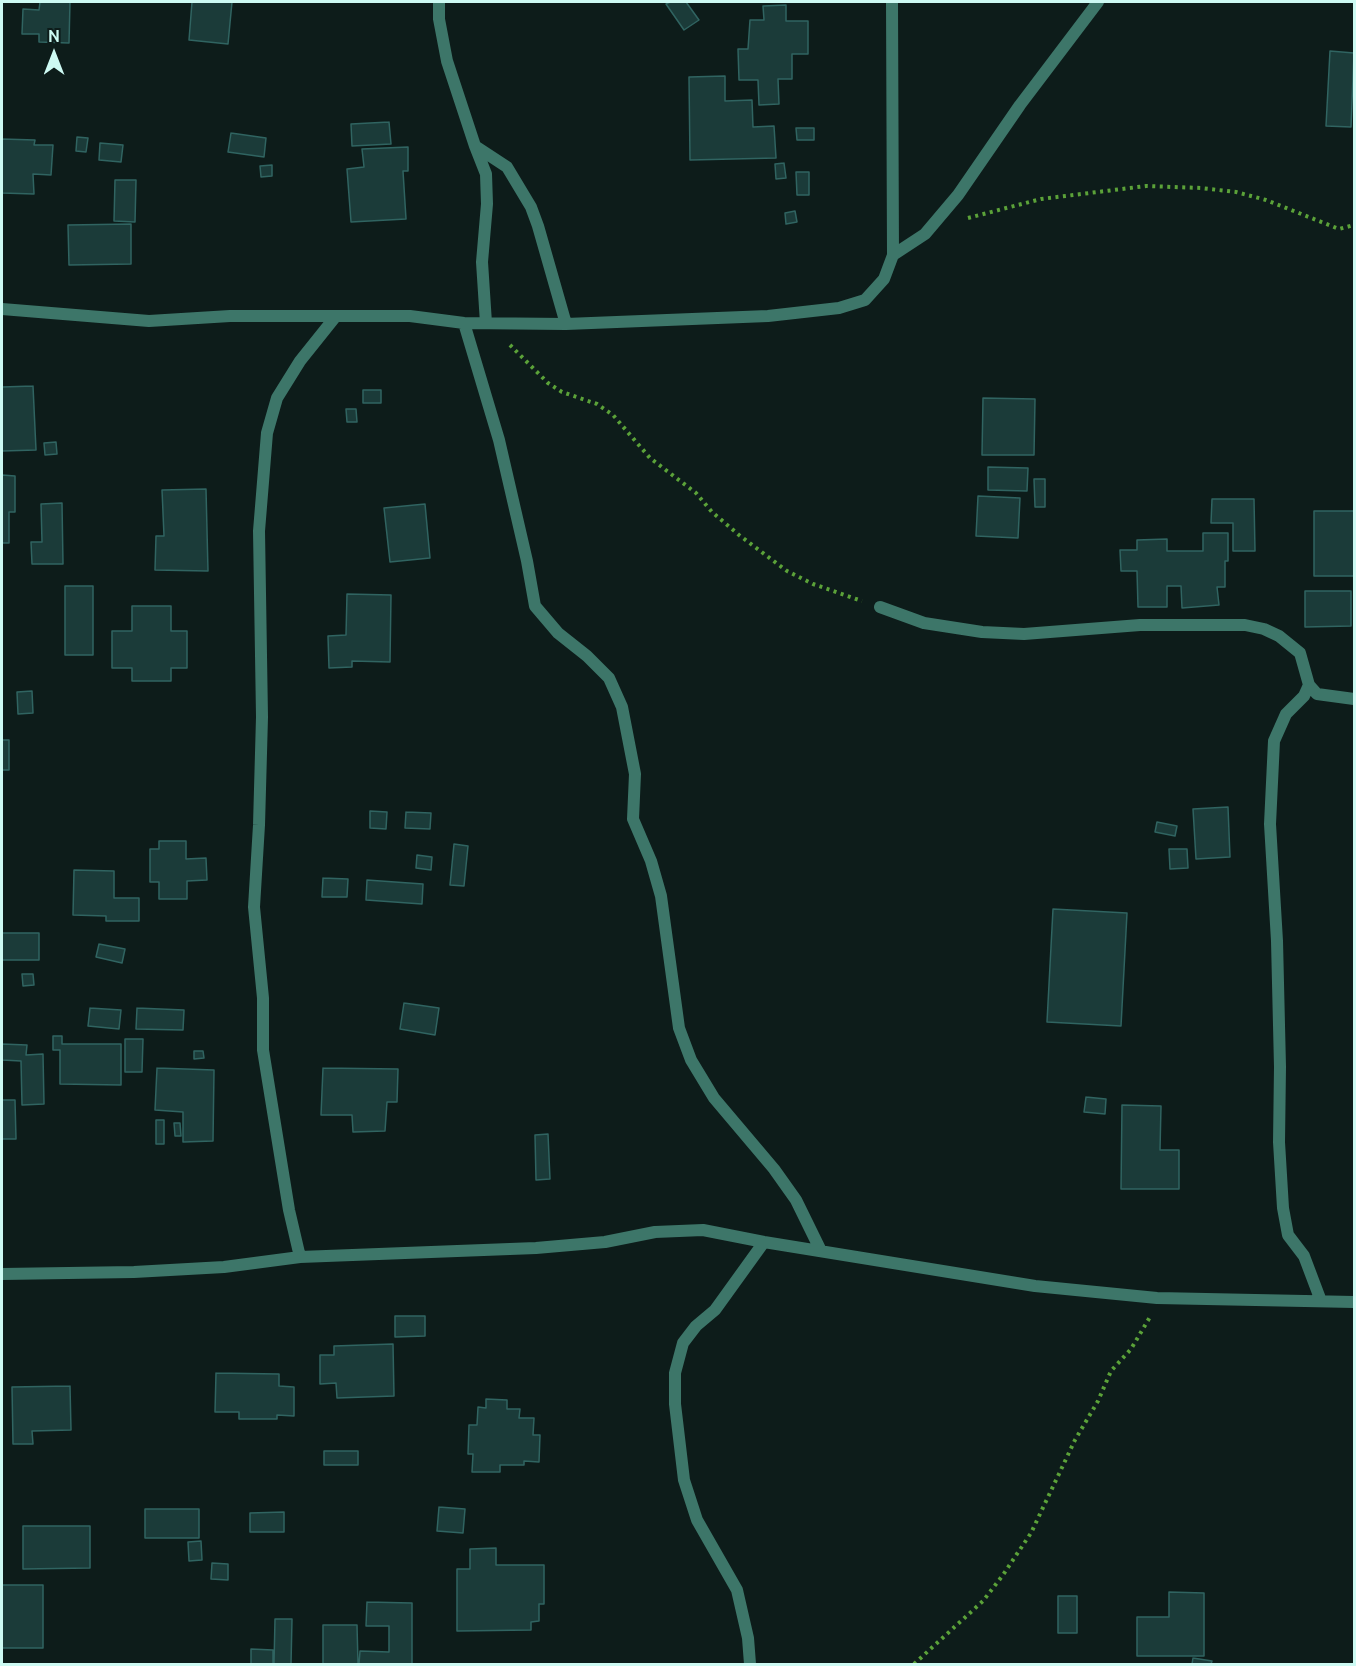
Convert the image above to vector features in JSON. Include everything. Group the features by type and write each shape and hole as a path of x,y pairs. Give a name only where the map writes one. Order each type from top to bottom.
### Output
{"street":[{"path":"439,2 439,19 447,61 486,174 487,204 482,262 486,323"},
{"path":"2,309 149,321 230,316 410,316 464,323 566,324 768,316 839,308 865,300 884,279 893,255 892,2"},
{"path":"893,255 925,234 958,195 1020,105 1098,2"},
{"path":"475,146 507,167 525,196 538,226 566,324"},
{"path":"300,1257 289,1210 281,1149 271,1105 263,1050 263,998 254,907 262,717 259,531 267,433 277,398 300,361 336,316"},
{"path":"464,323 499,440 535,606 558,633 587,656 609,678 622,707 635,774 633,819 651,861 662,896 679,1028 691,1060 714,1098 774,1169 796,1200 821,1251"},
{"path":"880,607 924,623 982,632 1024,634 1140,625 1245,625 1264,629 1289,643 1300,653 1309,686 1317,694 1354,699"},
{"path":"1309,686 1304,696 1286,714 1274,741 1270,824 1277,941 1279,1142 1283,1208 1288,1235 1304,1256 1321,1300"},
{"path":"2,1274 135,1272 224,1267 300,1257 536,1248 605,1242 655,1232 703,1230 1035,1286 1157,1298 1354,1302"},
{"path":"750,1665 743,1608 737,1590 697,1520 684,1480 675,1404 675,1373 683,1343 696,1326 715,1310 764,1242"}],"path":[{"path":"925,234 979,214 1041,199 1146,186 1236,192 1266,200 1339,229 1354,225"},
{"path":"502,324 510,345 548,383 562,392 597,404 613,416 650,458 696,493 712,512 739,535 787,571 813,584 880,607"},
{"path":"914,1665 983,1601 1031,1533 1111,1371 1131,1349 1149,1320 1157,1298"}],"building":[{"path":"40,2 70,2 69,43 39,42 39,34 22,34 23,9 39,10"},
{"path":"192,2 232,2 228,44 189,40"},
{"path":"686,2 699,20 684,30 666,4"},
{"path":"786,5 786,21 808,21 808,54 792,54 792,79 778,79 779,104 759,105 758,80 739,80 738,49 748,49 750,20 764,20 763,6"},
{"path":"1330,51 1354,53 1351,127 1326,126"},
{"path":"725,76 725,101 752,100 753,127 774,126 776,158 690,160 689,77"},
{"path":"389,122 391,144 352,146 351,124"},
{"path":"796,128 814,128 814,140 797,140"},
{"path":"231,133 266,138 264,157 228,152"},
{"path":"77,137 88,138 86,152 76,151"},
{"path":"2,139 35,140 34,145 53,145 51,175 33,174 34,194 2,193"},
{"path":"100,143 123,145 121,162 99,160"},
{"path":"408,147 408,171 403,171 406,219 351,222 347,169 364,167 362,149"},
{"path":"784,163 786,178 776,179 775,164"},
{"path":"272,165 272,176 261,177 260,166"},
{"path":"796,172 809,172 809,195 797,195"},
{"path":"115,180 136,180 135,222 114,221"},
{"path":"795,211 797,222 786,224 785,213"},
{"path":"131,224 131,264 69,265 68,225"},
{"path":"33,386 36,450 2,451 2,387"},
{"path":"363,390 381,390 381,403 363,403"},
{"path":"983,398 1035,399 1034,455 982,455"},
{"path":"346,409 356,409 357,422 347,422"},
{"path":"56,442 57,454 45,455 44,443"},
{"path":"988,467 1028,468 1027,491 988,490"},
{"path":"2,475 15,476 15,512 9,512 9,543 2,543"},
{"path":"1034,479 1045,479 1045,507 1035,507"},
{"path":"206,489 208,571 155,570 156,536 164,536 162,490"},
{"path":"978,496 1020,498 1018,538 976,536"},
{"path":"1212,499 1254,499 1255,551 1233,551 1233,523 1211,523"},
{"path":"62,503 63,564 32,564 31,542 42,542 41,504"},
{"path":"425,504 430,558 390,562 384,508"},
{"path":"1314,511 1354,511 1354,576 1314,576"},
{"path":"1203,533 1228,533 1225,587 1217,587 1219,605 1182,608 1181,586 1167,586 1167,607 1138,607 1137,571 1121,571 1120,550 1137,550 1137,540 1167,539 1167,551 1203,551"},
{"path":"65,586 93,586 93,655 65,655"},
{"path":"1305,591 1351,591 1351,626 1305,627"},
{"path":"347,594 391,595 390,662 352,661 352,667 329,668 328,636 346,635"},
{"path":"132,606 171,606 171,631 187,631 187,668 171,668 171,681 132,681 132,668 112,668 112,631 132,631"},
{"path":"32,691 33,713 18,714 17,692"},
{"path":"2,740 9,740 9,770 2,770"},
{"path":"1228,807 1230,857 1196,859 1193,809"},
{"path":"370,811 387,812 386,829 370,828"},
{"path":"406,812 431,813 430,829 405,828"},
{"path":"1157,822 1177,826 1175,836 1155,832"},
{"path":"159,841 186,841 186,859 206,858 207,880 187,881 187,899 159,899 159,882 150,882 150,849 159,849"},
{"path":"454,844 468,846 464,886 450,885"},
{"path":"1169,849 1187,849 1188,868 1170,869"},
{"path":"417,855 432,857 431,870 416,868"},
{"path":"74,870 114,871 114,898 139,898 139,921 106,921 106,916 73,915"},
{"path":"323,878 348,879 347,897 322,897"},
{"path":"367,880 423,884 422,904 366,900"},
{"path":"1053,909 1127,913 1121,1026 1047,1022"},
{"path":"2,933 39,933 39,960 2,960"},
{"path":"99,944 125,949 122,963 96,957"},
{"path":"22,974 33,974 34,985 23,986"},
{"path":"404,1003 439,1008 435,1035 400,1029"},
{"path":"90,1008 121,1010 119,1029 88,1026"},
{"path":"137,1008 184,1010 183,1030 136,1029"},
{"path":"53,1036 62,1036 62,1044 121,1044 121,1085 60,1084 60,1050 53,1050"},
{"path":"125,1039 143,1039 142,1072 125,1072"},
{"path":"2,1044 27,1045 26,1055 43,1054 44,1104 22,1105 21,1061 2,1060"},
{"path":"194,1051 203,1051 204,1058 194,1059"},
{"path":"157,1068 214,1070 213,1141 183,1142 183,1112 155,1110"},
{"path":"323,1068 398,1069 397,1102 387,1102 385,1131 353,1132 352,1115 321,1115"},
{"path":"1086,1097 1106,1099 1105,1114 1084,1112"},
{"path":"2,1100 15,1100 16,1139 2,1139"},
{"path":"1122,1105 1161,1106 1160,1150 1179,1150 1179,1189 1121,1189"},
{"path":"156,1120 164,1120 164,1144 156,1144"},
{"path":"174,1123 180,1123 181,1136 175,1136"},
{"path":"548,1134 550,1179 536,1180 535,1135"},
{"path":"395,1316 425,1316 425,1336 395,1337"},
{"path":"393,1344 394,1396 337,1398 336,1383 320,1384 320,1355 334,1355 334,1346"},
{"path":"216,1373 279,1374 279,1386 294,1387 294,1416 277,1415 277,1419 239,1419 239,1412 215,1412"},
{"path":"70,1386 71,1430 32,1431 33,1444 13,1444 12,1387"},
{"path":"486,1399 507,1400 507,1409 520,1409 519,1418 534,1418 533,1435 540,1435 539,1462 524,1461 524,1465 500,1465 500,1472 472,1472 473,1454 468,1454 469,1425 477,1425 478,1407 486,1408"},
{"path":"324,1451 358,1451 358,1465 324,1465"},
{"path":"439,1507 465,1509 463,1533 437,1531"},
{"path":"145,1509 199,1509 199,1538 145,1538"},
{"path":"284,1512 284,1532 250,1532 250,1513"},
{"path":"23,1526 90,1526 90,1568 23,1569"},
{"path":"201,1541 202,1560 189,1561 188,1542"},
{"path":"496,1548 496,1565 544,1565 544,1604 539,1604 539,1621 531,1622 531,1630 457,1631 457,1569 470,1569 470,1549"},
{"path":"212,1563 228,1564 228,1580 211,1579"},
{"path":"2,1585 43,1585 43,1648 2,1648"},
{"path":"1169,1592 1204,1593 1204,1656 1137,1656 1137,1617 1169,1617"},
{"path":"1058,1596 1077,1596 1077,1633 1058,1633"},
{"path":"367,1602 412,1603 412,1664 359,1664 360,1651 389,1652 389,1626 366,1626"},
{"path":"275,1619 292,1619 291,1664 274,1664"},
{"path":"323,1625 357,1625 358,1664 323,1664"},
{"path":"251,1649 273,1650 273,1664 251,1664"},
{"path":"1193,1658 1212,1661 1211,1664 1192,1664"}]}
